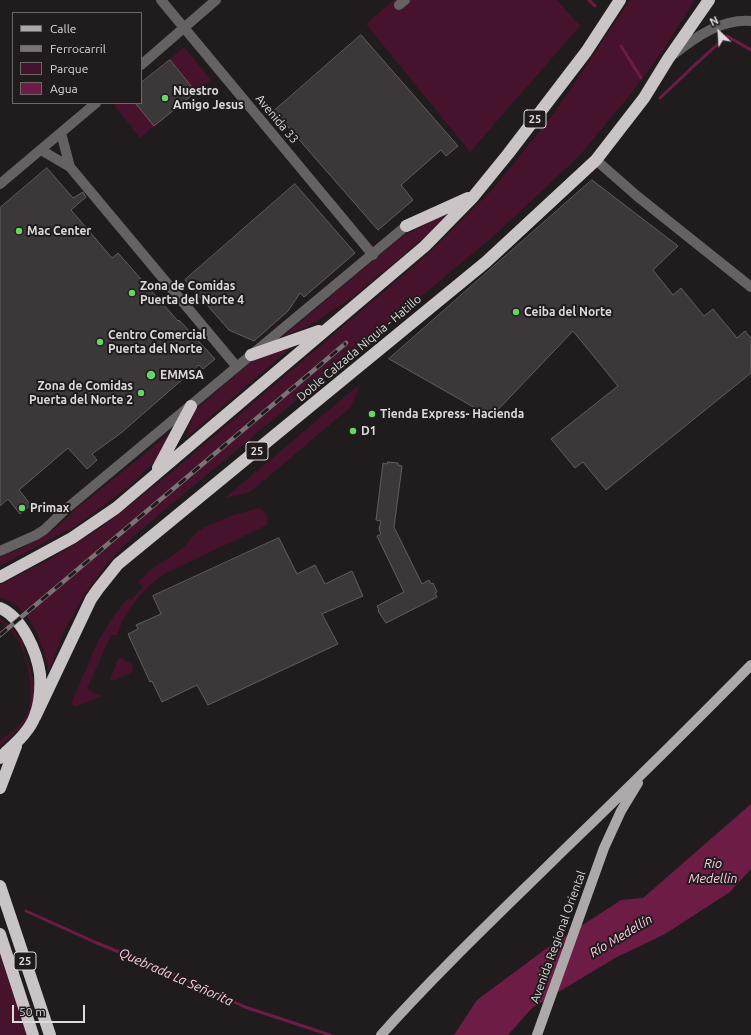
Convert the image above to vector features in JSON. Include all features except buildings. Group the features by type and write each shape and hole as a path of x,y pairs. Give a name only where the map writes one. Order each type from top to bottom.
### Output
{"highway":[{"name":"Doble Calzada Niquia - Hatillo","path":"35,717 91,600 118,564 486,262 596,160 644,98 668,59 709,0"},
{"name":"25","path":"0,577 72,538 116,508 326,328 425,246 473,197 508,154 586,52 617,5"},
{"path":"406,226 473,197"},
{"path":"251,355 326,328"},
{"path":"154,476 191,406"},
{"name":"25","path":"0,608 15,618 26,634 40,673 40,688 35,717 26,732 0,758"},
{"name":"25","path":"0,788 19,739"},
{"name":"25","path":"0,886 50,1035"},
{"name":"25","path":"0,934 33,1035"}],"main road":[{"path":"383,1033 486,926 751,665"},
{"name":"Avenida Regional Oriental","path":"537,1035 604,848 621,811 646,770"}],"street":[{"name":"Avenida 33","path":"162,0 373,255"},
{"path":"142,64 216,0"},
{"path":"668,59 695,37 718,26 736,21 751,21"},
{"path":"0,184 95,104"},
{"path":"61,133 70,167"},
{"path":"41,150 70,167 237,368"},
{"path":"596,160 637,196 751,287"},
{"path":"0,551 44,530 66,509 406,226"}],"green space":[{"path":"394,0 557,0 580,26 470,152 366,24"},
{"path":"630,0 695,0 660,55 630,95 579,156 496,234 137,533 109,561 85,594 65,629 49,671 39,637 34,627 20,609 11,602 0,597 0,585 50,559 99,529 172,472 429,253 492,190 555,112"},
{"path":"184,47 211,80 140,138 114,105 142,104 142,82"},
{"path":"449,212 426,236 353,297 307,327 282,337 403,236"},
{"path":"292,347 186,438 195,410 257,357"},
{"path":"361,383 351,407 250,492 225,498"},
{"path":"173,431 161,456 128,487 76,526 0,566 0,557 23,548 51,532 77,508"},
{"path":"258,508 263,510 266,514 268,524 164,574 148,587 130,608 117,635 111,635 87,689 101,696 76,707 71,704 98,641 115,614 128,598 131,600 143,587 138,582 149,571 183,548 197,532 205,527 231,516"},
{"path":"0,618 10,626 21,640 33,677 35,692 29,720 0,746 0,741 20,724 28,712 30,704 30,685 27,664 21,646 14,634 0,621"},
{"path":"119,658 132,664 133,670 113,681 110,678"},
{"path":"0,955 27,1035 0,1035"}],"water":[{"name":"Rio Medellin","path":"751,804 751,869 730,892 665,934 615,958 532,1008 508,1035 454,1035 477,1000 547,948 621,900 643,898"}],"waterway":[{"path":"589,0 595,6"},
{"path":"660,98 727,36 751,50"},
{"path":"621,46 641,78"},
{"name":"Quebrada La Señorita","path":"26,911 97,943 178,976 245,1007 330,1035"}],"railway":[{"path":"0,635 346,343"}],"place":[{"name":"Nuestro Amigo Jesus","path":"165,98"},
{"name":"Mac Center","path":"19,231"},
{"name":"Zona de Comidas Puerta del Norte 4","path":"132,293"},
{"name":"Ceiba del Norte","path":"516,312"},
{"name":"Centro Comercial Puerta del Norte","path":"100,342"},
{"name":"EMMSA","path":"151,375"},
{"name":"Zona de Comidas Puerta del Norte 2","path":"141,393"},
{"name":"Tienda Express- Hacienda","path":"372,414"},
{"name":"D1","path":"353,431"},
{"name":"Primax","path":"22,508"}],"water label":[{"name":"Río Medellín","path":"621,936"}]}
